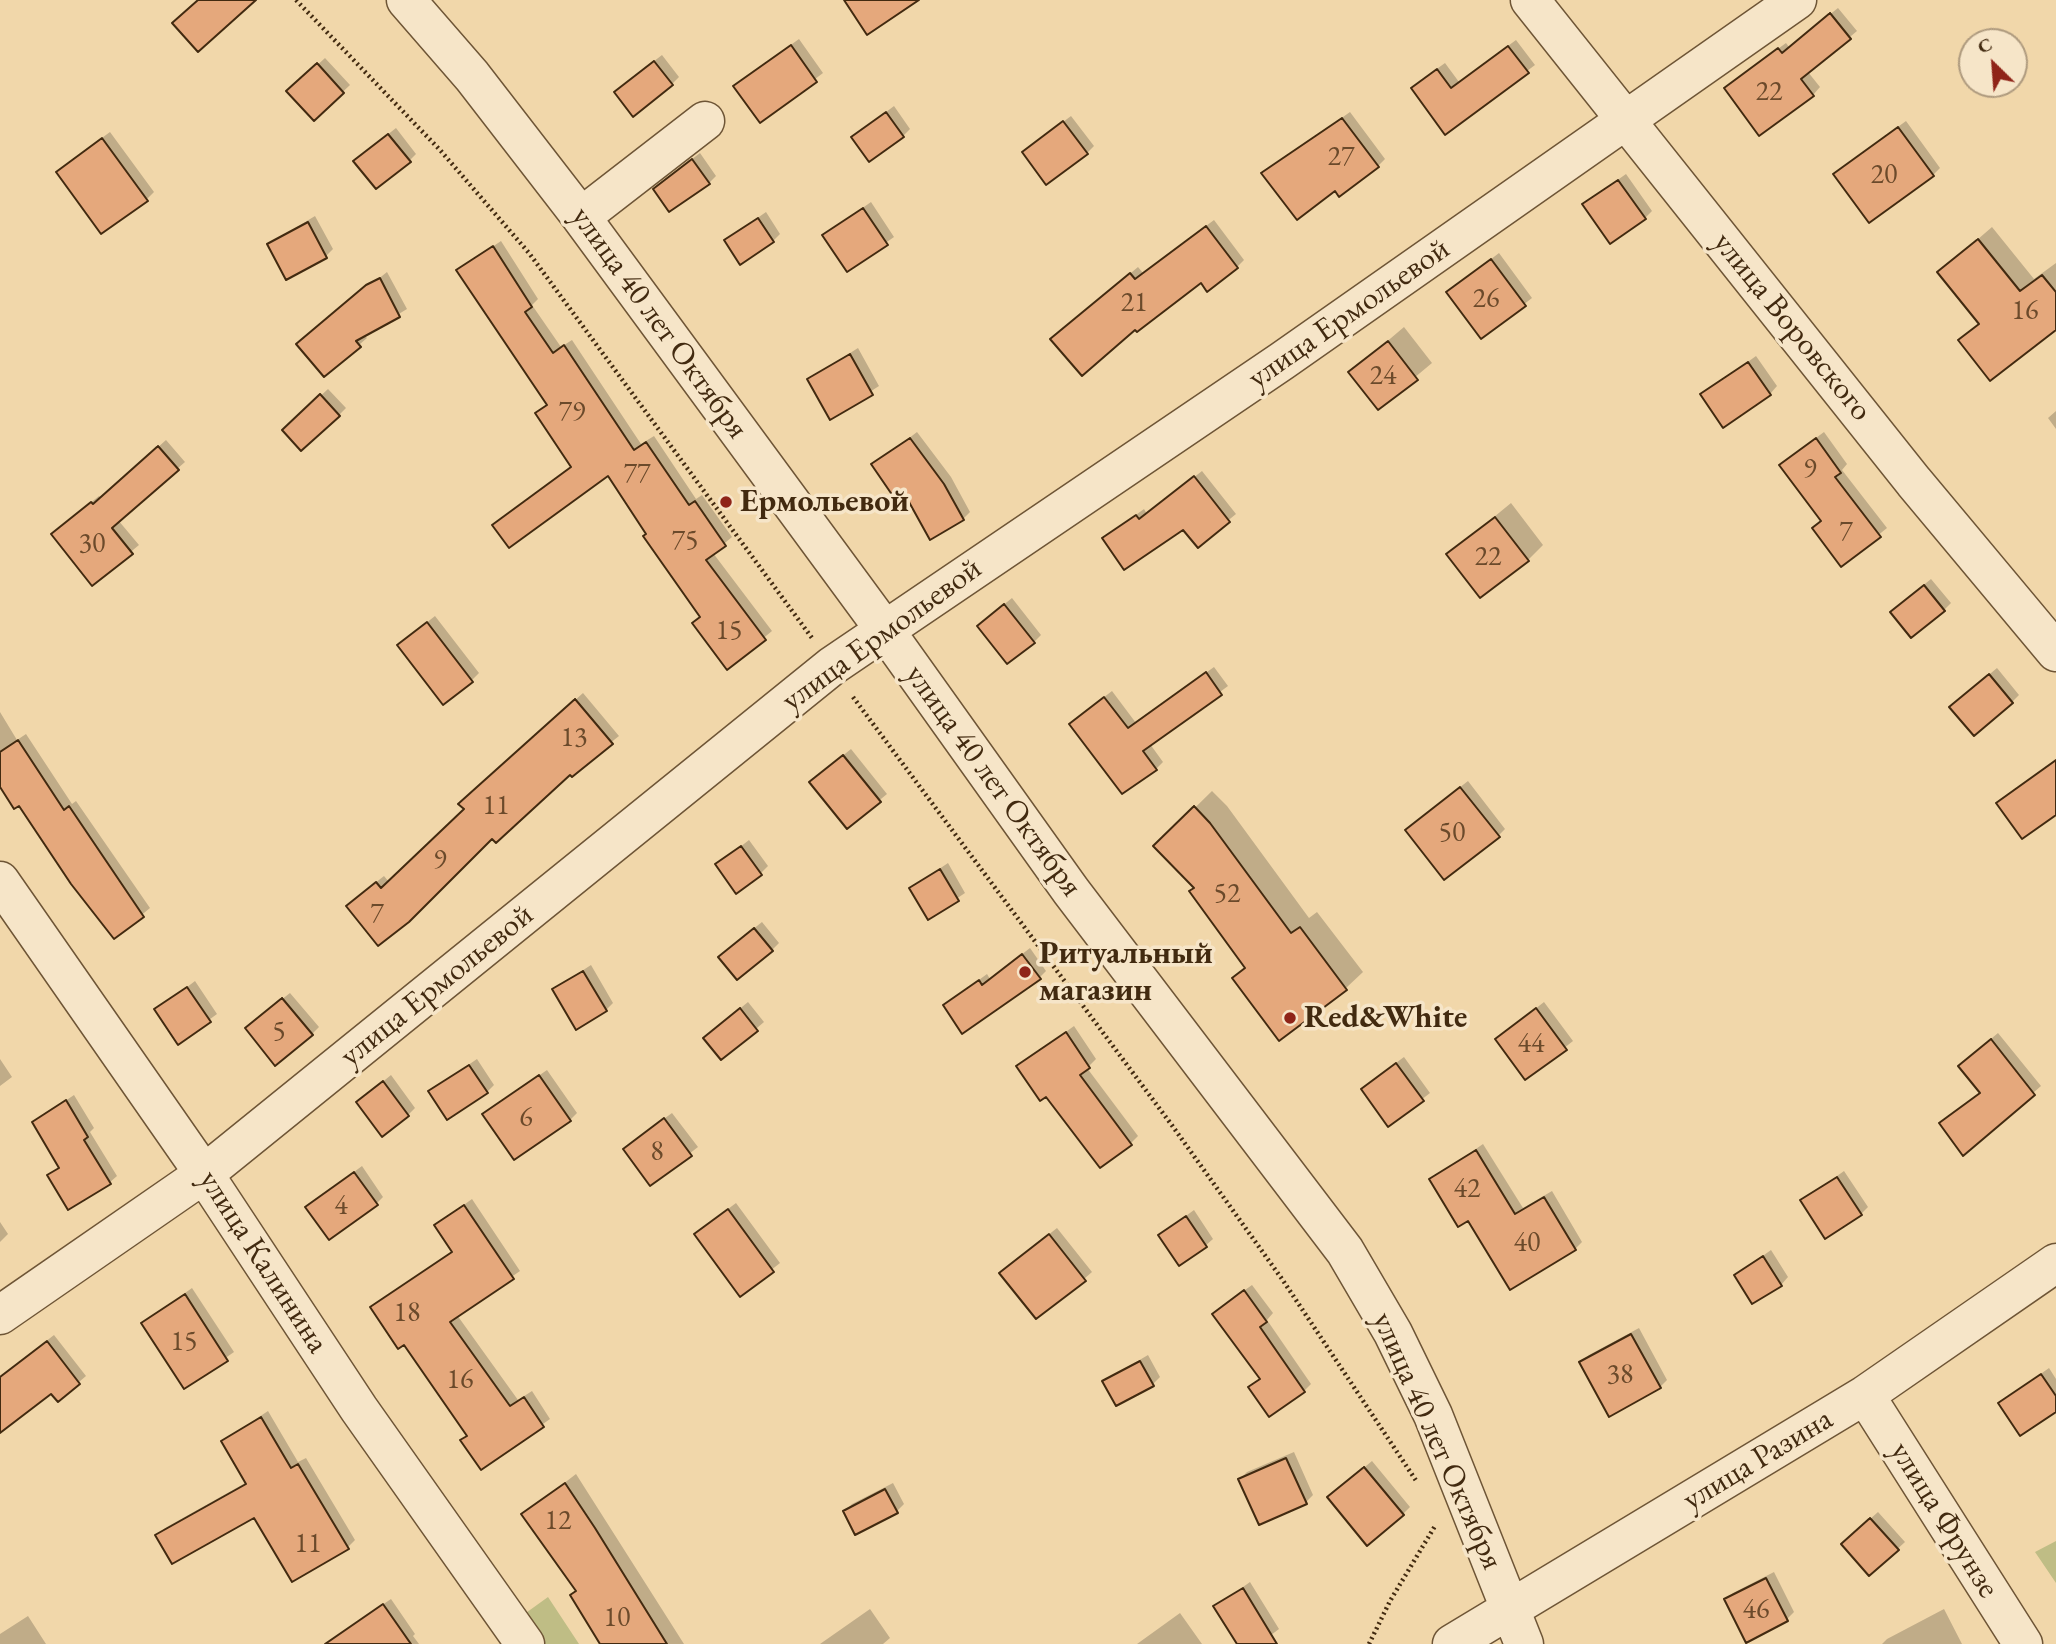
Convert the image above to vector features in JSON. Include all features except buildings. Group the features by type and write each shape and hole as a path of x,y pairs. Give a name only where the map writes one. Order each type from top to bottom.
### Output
{"street":[{"name":"улица 40 лет Октября","path":"406,0 472,76 581,217 884,629 1072,891 1345,1251 1392,1332 1433,1415 1524,1644"},
{"name":"улица Воровского","path":"1531,0 1624,121 1740,261 1914,482 2056,652"},
{"name":"улица Ермольевой","path":"0,1315 204,1174 832,666 1282,361 1797,0"},
{"path":"581,217 705,121"},
{"name":"улица Калинина","path":"0,881 204,1174 359,1409 525,1644"},
{"name":"улица Разина","path":"1452,1644 1865,1395 2056,1263"},
{"name":"улица Фрунзе","path":"1865,1395 2022,1644"}],"path":[{"path":"296,0 440,150 529,253 1171,1124 1282,1279 1420,1486"},
{"path":"1369,1644 1390,1601 1441,1516"}],"shaded area":[{"path":"2056,1541 2056,1583 2035,1552"},
{"path":"548,1597 579,1644 543,1644 523,1615"}],"place":[{"name":"Ермольевой","path":"726,502"},
{"name":"Ритуальный магазин","path":"1025,972"},
{"name":"Red&White","path":"1290,1018"}]}
